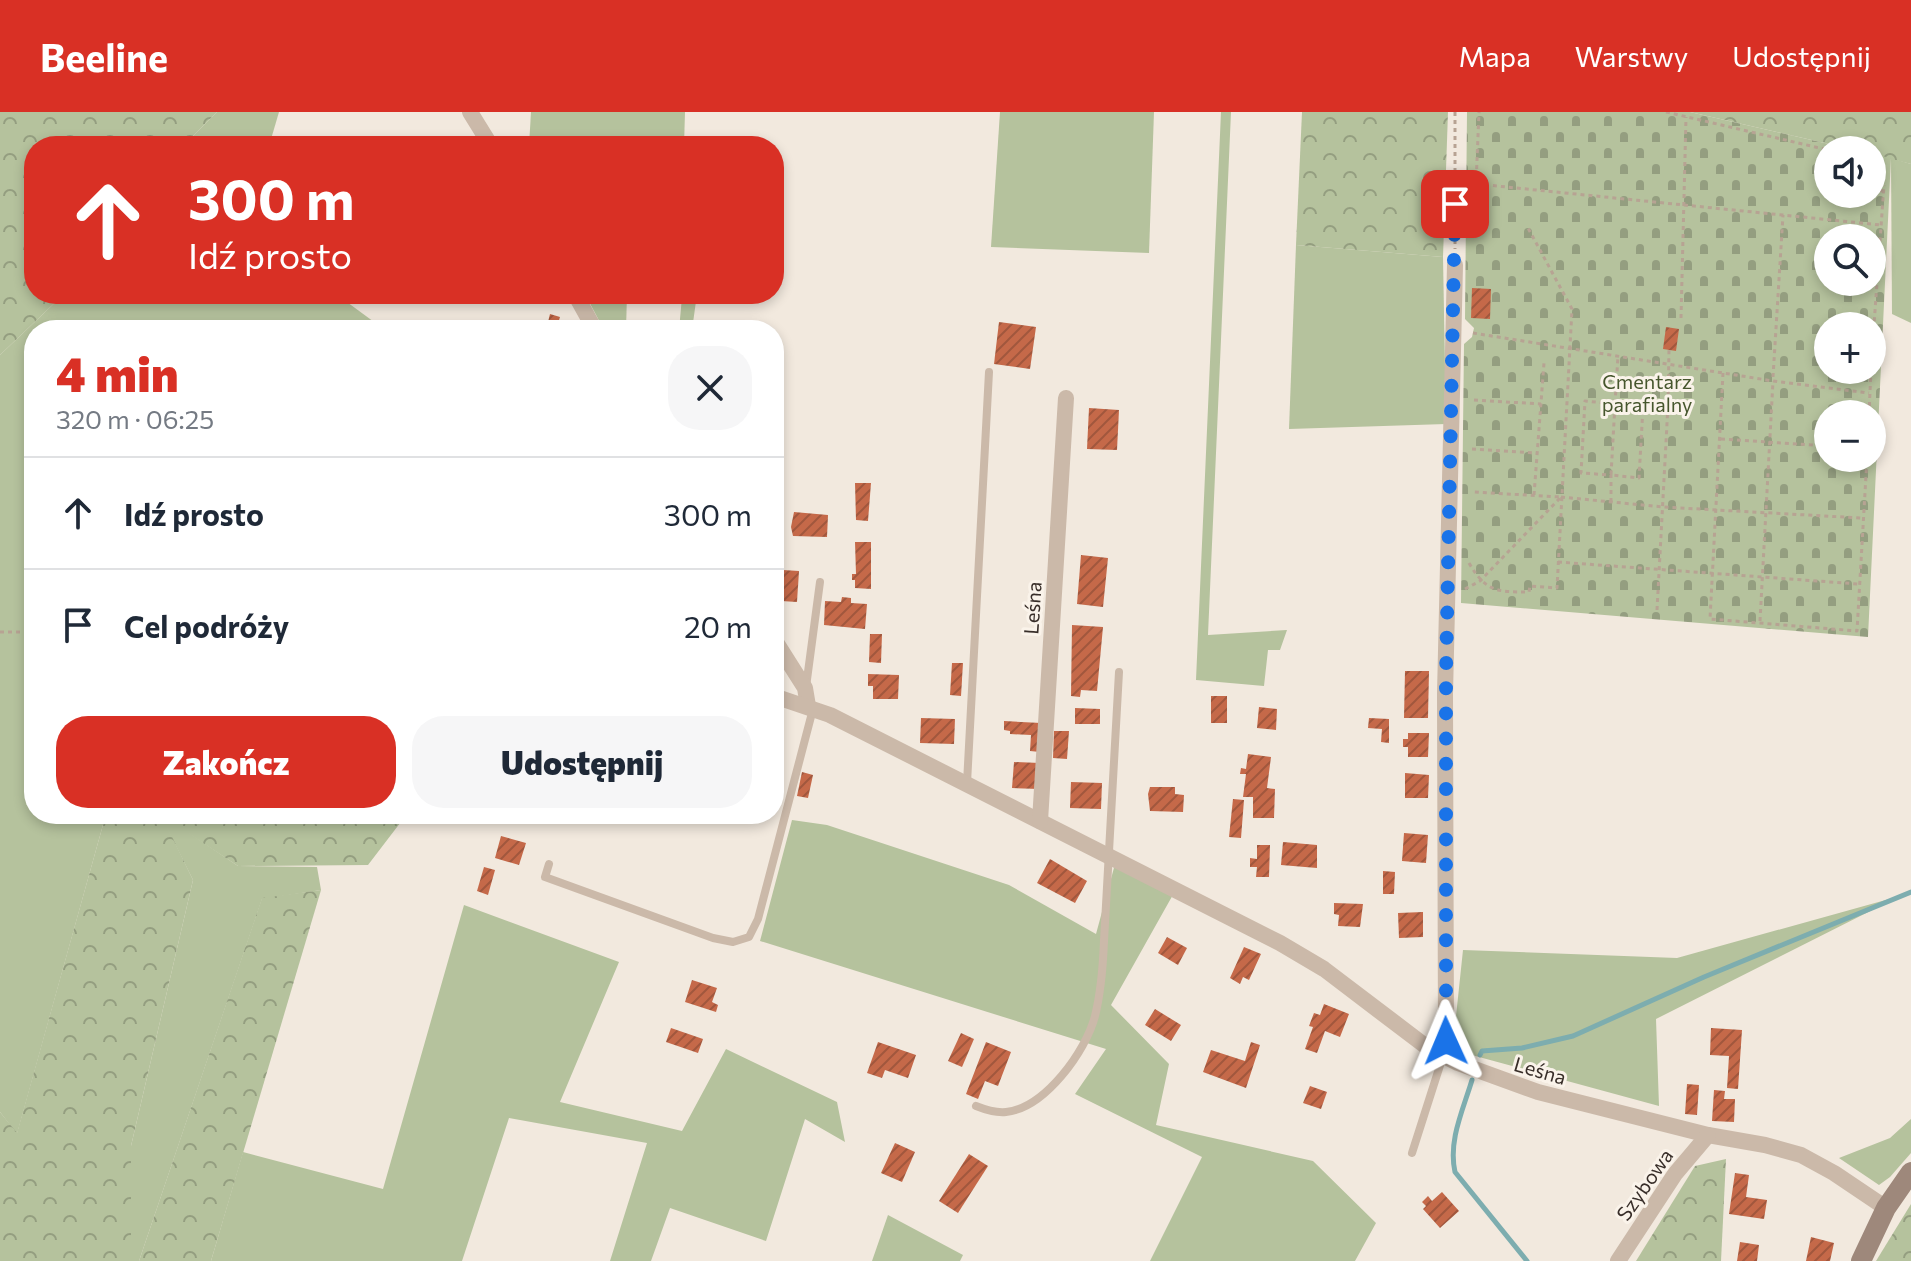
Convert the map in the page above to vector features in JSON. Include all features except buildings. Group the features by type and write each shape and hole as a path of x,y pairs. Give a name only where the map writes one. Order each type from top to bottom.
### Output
{"main road":[{"path":"1861,1261 1886,1208 1911,1172"}],"street":[{"path":"470,112 485,136"},
{"path":"1443,1056 1446,1041 1445,684 1455,265"},
{"name":"Leśna","path":"1040,821 1066,398"},
{"path":"784,655 805,688 810,707"},
{"name":"Leśna","path":"784,699 810,707 967,784 1305,957 1443,1056 1519,1086 1708,1135 1801,1155 1886,1208"},
{"name":"Szybowa","path":"1618,1261 1664,1190 1708,1135"}],"lane":[{"path":"967,784 989,372"},
{"path":"805,688 820,582"},
{"path":"976,1106 1008,1112 1032,1103 1057,1081 1082,1046 1093,1023 1098,1002 1110,856 1119,672"},
{"path":"784,813 810,707"},
{"path":"549,864 545,877 713,938 733,942 749,937 758,919 781,824"},
{"path":"1412,1153 1443,1056"}],"path":[{"path":"1455,112 1455,265"},
{"path":"1474,233 1479,112"},
{"path":"1666,112 1814,147"},
{"path":"1681,318 1686,117"},
{"path":"1477,184 1871,224"},
{"path":"1760,622 1783,215"},
{"path":"1469,563 1480,581 1497,592 1529,592 1530,586 1557,588 1572,309 1528,228"},
{"path":"1473,333 1869,393"},
{"path":"1657,610 1669,350"},
{"path":"1611,502 1618,356"},
{"path":"1534,495 1544,363"},
{"path":"1723,373 1710,619 1857,631 1866,472"},
{"path":"1869,400 1870,384"},
{"path":"1474,400 1541,404"},
{"path":"1585,401 1615,404 1643,407 1639,478 1581,473 1585,401"},
{"path":"1721,439 1814,445"},
{"path":"1472,449 1537,453"},
{"path":"1473,492 1861,518"},
{"path":"1461,591 1480,581 1561,497"},
{"path":"1558,562 1858,584"},
{"path":"0,632 24,632"}],"green space":[{"path":"0,112 217,112 193,136 24,136 24,304 54,304 37,320 24,320 24,332 0,355"},
{"path":"217,112 279,112 272,136 193,136"},
{"path":"531,112 685,112 684,136 530,136"},
{"path":"1000,112 1154,112 1149,253 991,247"},
{"path":"1221,112 1231,112 1208,635 1287,630 1280,650 1268,650 1264,686 1196,680"},
{"path":"1302,112 1448,112 1443,257 1296,245"},
{"name":"Cmentarz parafialny","path":"1467,112 1690,112 1814,141 1814,208 1886,208 1886,157 1891,158 1886,262 1886,224 1814,224 1814,296 1884,296 1884,312 1814,312 1814,384 1880,384 1879,400 1814,400 1814,472 1876,472 1868,637 1461,603 1464,344 1472,337 1474,328 1465,319"},
{"path":"1690,112 1911,112 1911,164 1886,158 1886,136 1814,136 1814,141"},
{"path":"1891,158 1911,164 1911,323 1892,314"},
{"path":"1296,245 1443,257 1446,424 1289,429"},
{"path":"54,304 350,304 371,320 37,320"},
{"path":"590,304 627,304 626,320 599,320"},
{"path":"681,304 696,304 693,320 680,320"},
{"path":"24,332 24,824 103,824 17,1134 0,1112 0,355"},
{"path":"792,820 827,825 1009,885 1096,934 1118,853 1179,884 1111,1005 1169,1064 1156,1125 1313,1161 1376,1223 1355,1261 1150,1261 1202,1157 1075,1094 1106,1049 760,941"},
{"path":"103,824 166,824 193,880 131,1146 131,1261 0,1261 0,1112 17,1133"},
{"path":"165,824 175,824 238,866 317,867 321,890 262,899 139,1261 131,1261 131,1146 193,880"},
{"path":"174,824 399,824 368,865 238,866"},
{"path":"321,890 211,1261 139,1261 262,898"},
{"path":"1900,896 1656,1019 1659,1106 1468,1054 1453,1045 1463,950 1677,958"},
{"path":"464,905 619,962 560,1102 682,1131 726,1049 837,1102 845,1142 805,1119 766,1241 670,1208 651,1261 610,1261 647,1143 509,1118 462,1261 211,1261 243,1152 383,1189"},
{"path":"1911,1119 1911,1153 1879,1185 1839,1158 1890,1138"},
{"path":"1726,1159 1721,1261 1636,1261 1695,1166"},
{"path":"1911,1204 1911,1261 1876,1261"},
{"path":"888,1215 963,1255 960,1261 872,1261"}],"waterway":[{"path":"1480,1055 1482,1051 1522,1048 1573,1036 1704,977 1911,892"},
{"path":"1472,1080 1455,1137 1455,1172 1527,1261"}],"route":[{"path":"1446,1041 1446,675 1455,204"}]}
